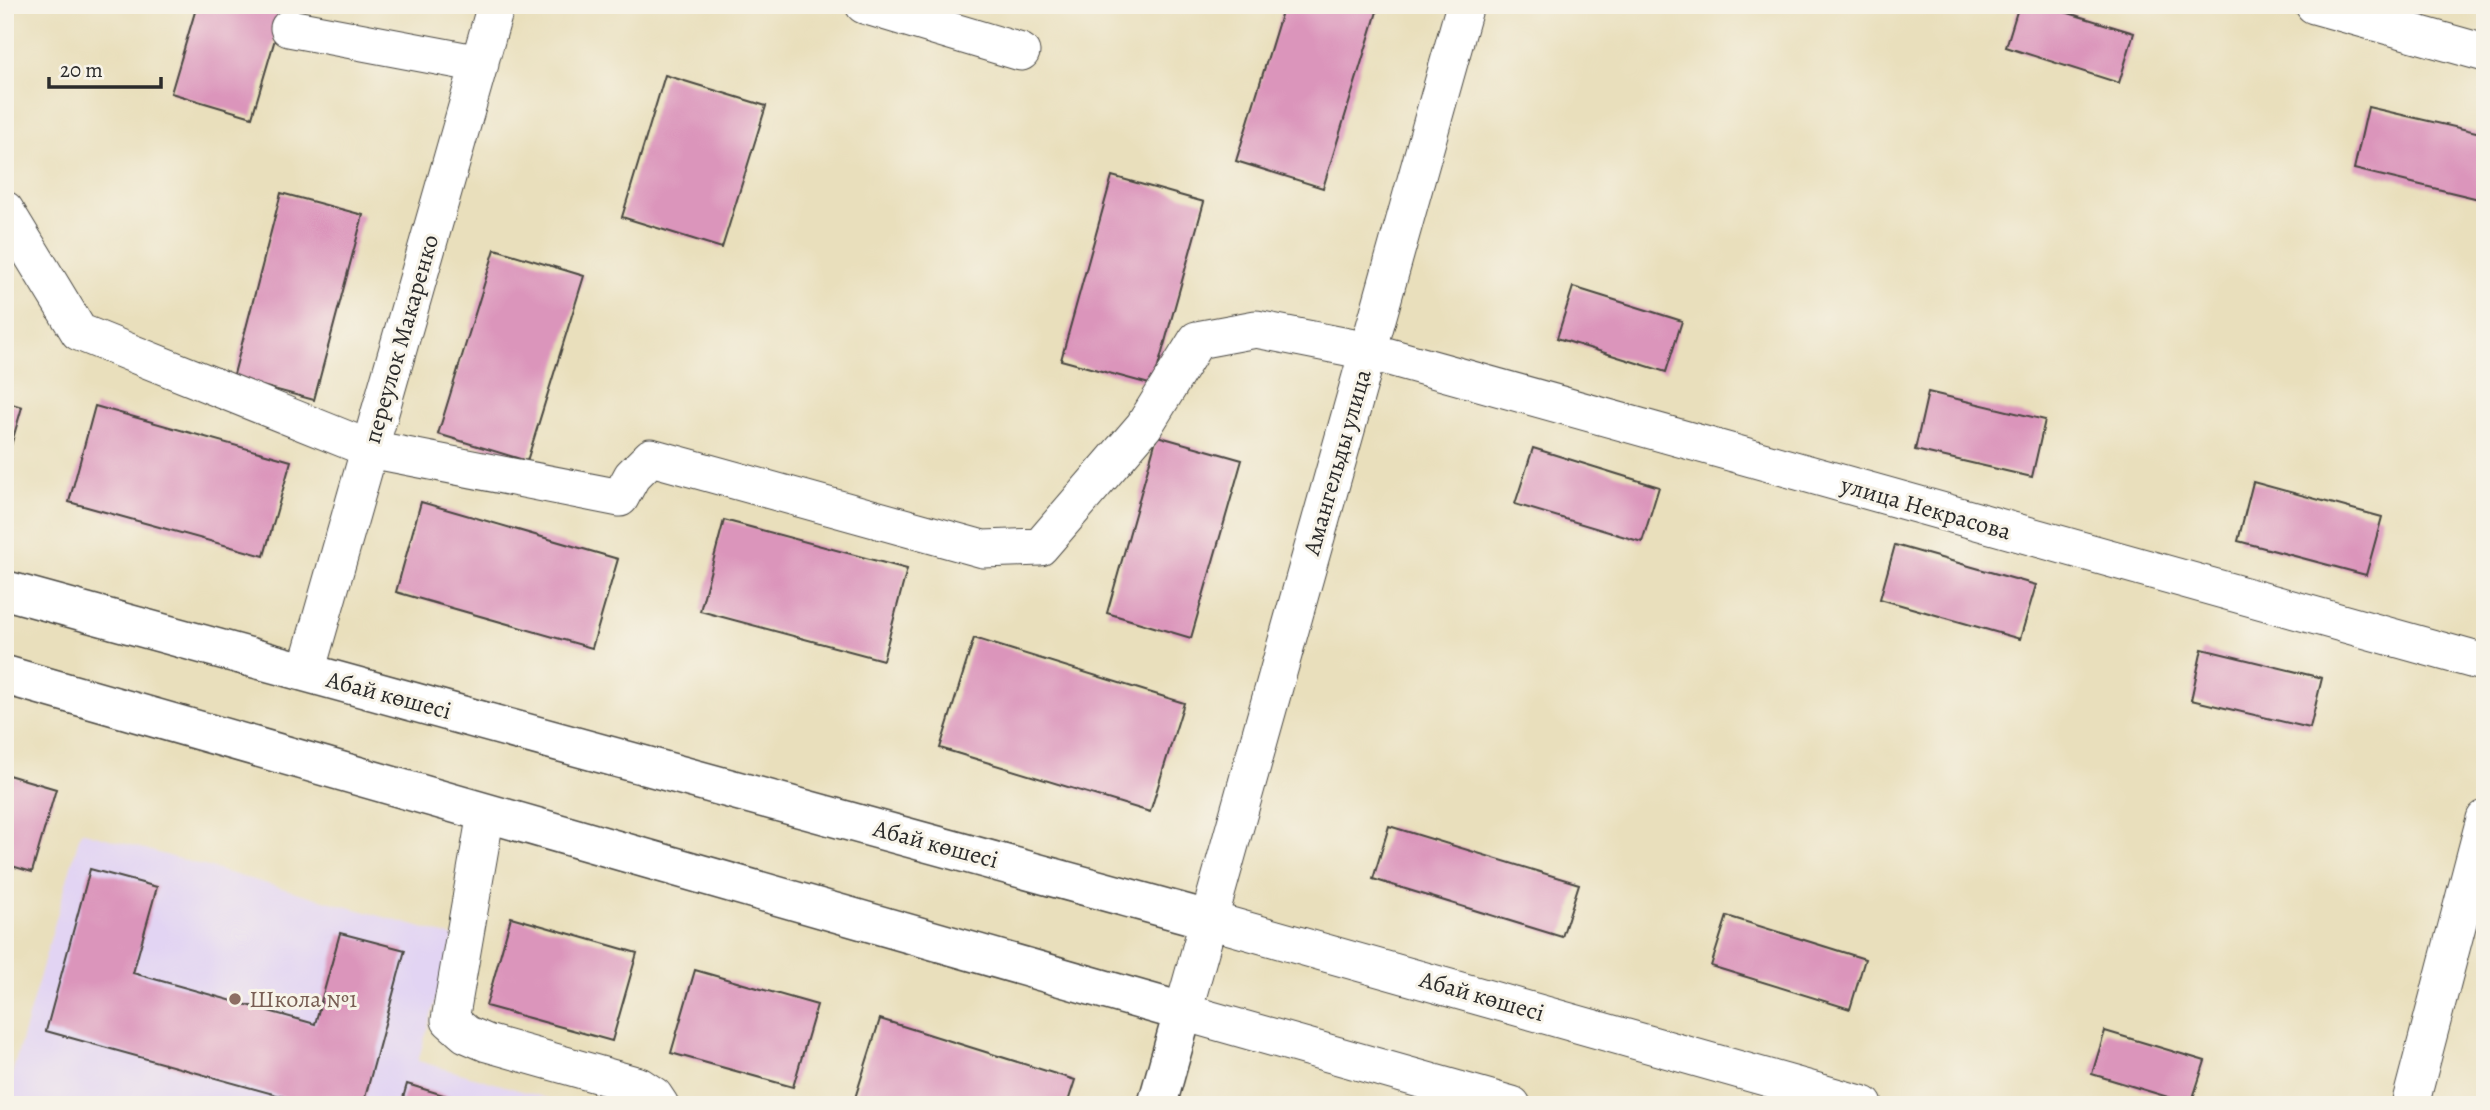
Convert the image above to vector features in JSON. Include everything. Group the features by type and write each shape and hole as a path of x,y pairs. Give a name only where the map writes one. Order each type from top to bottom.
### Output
{"main road":[{"name":"Абай көшесі","path":"5,590 1209,920"},
{"path":"5,675 1183,1012 1157,1105"}],"street":[{"name":"переулок Макаренко","path":"306,672 496,5"},
{"path":"864,5 1021,52"},
{"name":"Амангельды улица","path":"1183,1012 1465,5"},
{"path":"2314,5 2485,53"},
{"path":"289,28 480,64"},
{"path":"5,210 79,332 370,449"},
{"name":"улица Некрасова","path":"370,449 620,498 632,476 651,457 983,549 1040,547 1144,426 1197,340 1256,329 1368,351 2485,663"},
{"path":"486,813 450,1020 466,1034 487,1043 639,1086 654,1096 660,1105"},
{"path":"2410,1105 2485,819"},
{"name":"Абай көшесі","path":"1209,920 1864,1105"},
{"path":"1183,1012 1512,1105"}],"shaded area":[{"name":"Школа №1","path":"81,831 454,937 418,1061 571,1105 5,1105"}],"building":[{"path":"197,5 285,5 252,117 171,93"},
{"path":"1284,5 1379,5 1323,188 1236,161"},
{"path":"2019,5 2042,5 2134,33 2119,83 2006,47"},
{"path":"665,75 766,106 722,248 622,217"},
{"path":"2368,107 2485,134 2485,172 2479,199 2354,169"},
{"path":"1112,176 1204,202 1153,385 1061,360"},
{"path":"281,193 363,215 314,400 233,378"},
{"path":"495,249 584,276 527,461 438,434"},
{"path":"1573,287 1682,321 1666,372 1557,338"},
{"path":"1928,392 2045,420 2032,477 1915,450"},
{"path":"5,402 22,407 6,463 5,463"},
{"path":"95,406 291,461 264,556 69,502"},
{"path":"1157,436 1242,460 1191,638 1107,613"},
{"path":"1533,448 1659,487 1642,542 1515,504"},
{"path":"2253,482 2382,517 2366,575 2238,541"},
{"path":"421,502 618,559 592,648 396,592"},
{"path":"724,520 907,569 883,660 700,611"},
{"path":"1895,545 2036,585 2020,639 1880,599"},
{"path":"974,638 1184,703 1150,812 940,748"},
{"path":"2202,649 2322,678 2310,728 2191,700"},
{"path":"5,774 56,789 32,872 5,864"},
{"path":"1389,826 1579,884 1562,937 1373,879"},
{"path":"90,869 157,887 133,973 315,1024 340,933 405,950 363,1105 313,1105 46,1031"},
{"path":"1727,916 1865,959 1850,1009 1711,966"},
{"path":"511,917 637,953 612,1041 486,1006"},
{"path":"695,970 817,1005 793,1087 671,1053"},
{"path":"880,1019 1075,1080 1067,1105 876,1105 855,1098"},
{"path":"2105,1031 2205,1061 2191,1104 2092,1074"},
{"path":"407,1084 473,1104 473,1105 401,1105"}],"place":[{"name":"Школа №1","path":"235,999"}]}
